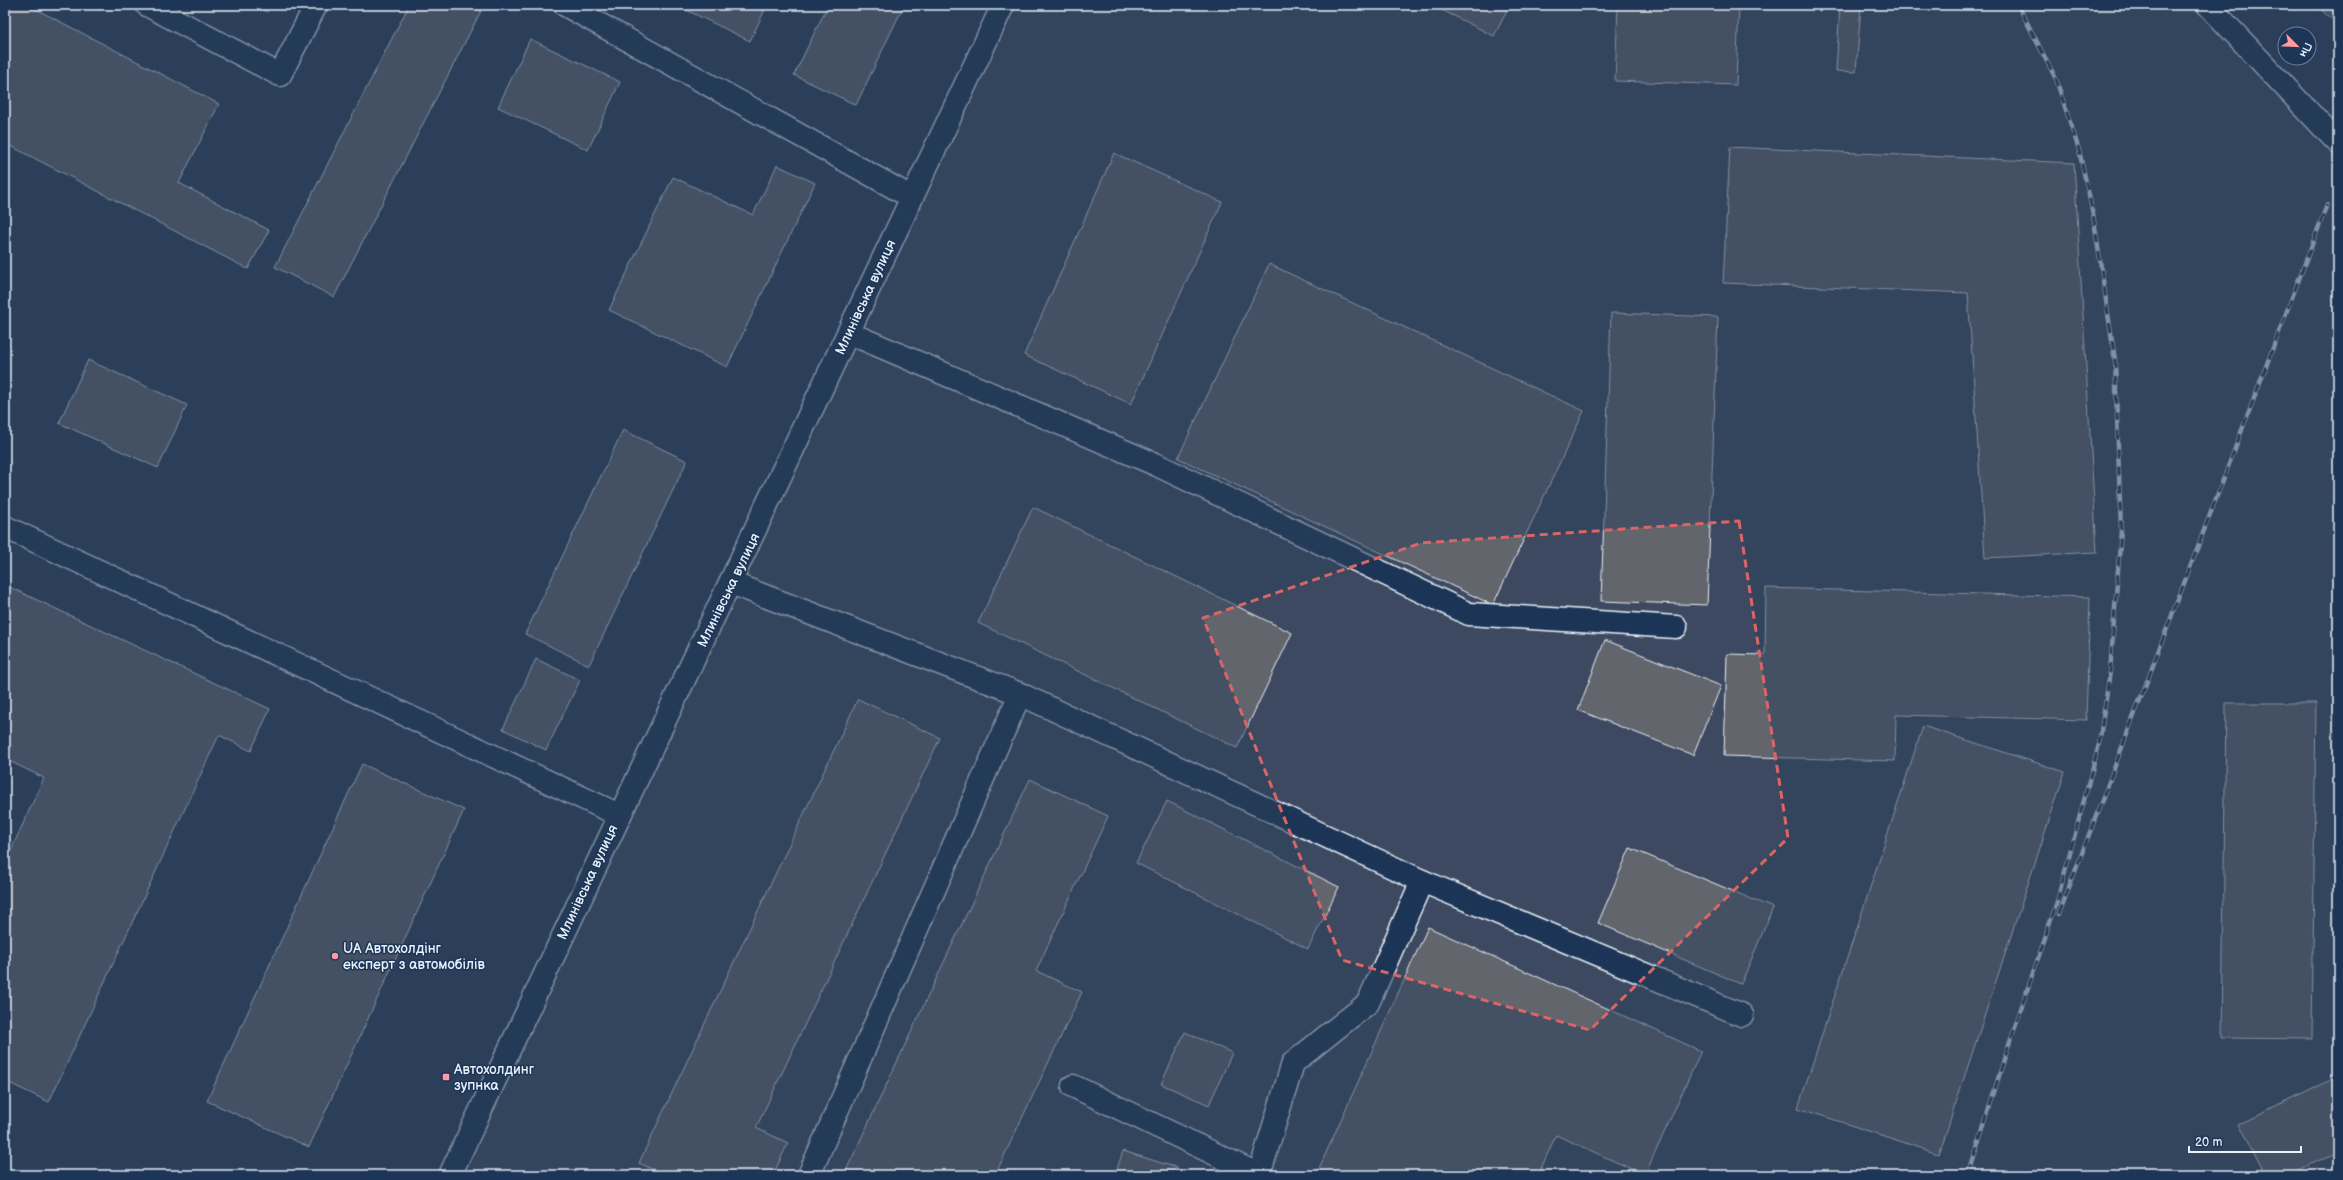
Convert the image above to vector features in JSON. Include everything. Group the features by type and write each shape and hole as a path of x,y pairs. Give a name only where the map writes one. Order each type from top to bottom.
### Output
{"main road":[{"path":"147,5 280,75 316,5"},
{"path":"565,5 911,198"},
{"name":"Млинівська вулиця","path":"450,1175 1003,5"},
{"path":"2208,5 2338,143"},
{"path":"849,333 1157,465 1469,614 1676,627"},
{"path":"5,527 619,815"},
{"path":"731,583 1020,694 1422,881 1742,1015"},
{"path":"809,1175 1020,694"},
{"path":"1073,1086 1259,1175 1293,1063 1368,1003 1422,881"}],"highlighted area":[{"path":"1739,521 1788,838 1590,1030 1342,960 1203,618 1421,543"}],"shaded area":[{"path":"1003,5 2208,5 2338,143 2338,1175 450,1175"}],"building":[{"path":"5,5 28,5 219,104 179,183 269,230 248,269 5,143"},
{"path":"253,5 271,5 267,12"},
{"path":"409,5 469,5 481,11 334,297 275,267"},
{"path":"676,5 767,5 750,41"},
{"path":"828,5 904,5 856,105 794,75"},
{"path":"1432,5 1510,5 1494,36"},
{"path":"1618,5 1739,5 1736,85 1615,81"},
{"path":"1840,5 1861,5 1856,72 1836,71"},
{"path":"2316,5 2338,5 2338,11 2331,19"},
{"path":"530,39 620,82 588,150 498,107"},
{"path":"1730,147 2074,163 2097,552 1985,558 1968,293 1723,283"},
{"path":"1114,153 1222,202 1131,404 1024,355"},
{"path":"777,165 815,183 727,367 609,310 673,177 753,215"},
{"path":"1269,264 1584,411 1493,605 1178,458"},
{"path":"1611,313 1718,317 1707,605 1601,601"},
{"path":"88,360 187,405 158,468 59,423"},
{"path":"623,430 687,461 589,665 525,634"},
{"path":"1033,507 1292,633 1237,748 978,623"},
{"path":"5,585 270,709 251,751 219,735 49,1102 5,1081 5,863 44,778 5,759"},
{"path":"1766,588 2090,597 2086,720 1896,715 1895,761 1724,756 1727,654 1765,655"},
{"path":"1605,640 1721,686 1693,755 1578,710"},
{"path":"536,659 580,680 546,750 503,729"},
{"path":"858,699 940,738 756,1128 788,1143 773,1175 665,1175 639,1163"},
{"path":"2226,703 2316,703 2312,1039 2222,1038"},
{"path":"1923,726 2065,772 1939,1154 1798,1108"},
{"name":"UA Автохолдінг експерт з автомобілів","path":"362,764 464,810 309,1147 207,1101"},
{"path":"1030,779 1108,816 1036,971 1082,992 995,1175 844,1175"},
{"path":"1167,801 1339,887 1308,949 1136,863"},
{"path":"1630,848 1773,908 1741,984 1598,923"},
{"path":"1428,927 1701,1051 1645,1175 1556,1135 1538,1175 1316,1175"},
{"path":"1185,1032 1232,1053 1209,1105 1161,1084"},
{"path":"2338,1076 2338,1151 2290,1175 2264,1175 2239,1125"},
{"path":"1123,1151 1178,1168 1176,1175 1115,1175"}],"railway":[{"path":"1969,1175 2005,1056 2056,905 2099,744 2110,672 2121,531 2115,360 2093,214 2079,150 2056,79 2018,5"},
{"path":"2059,914 2327,205"}],"place":[{"name":"UA Автохолдінг експерт з автомобілів","path":"335,956"},
{"name":"Автохолдинг зупнка","path":"446,1077"}]}
